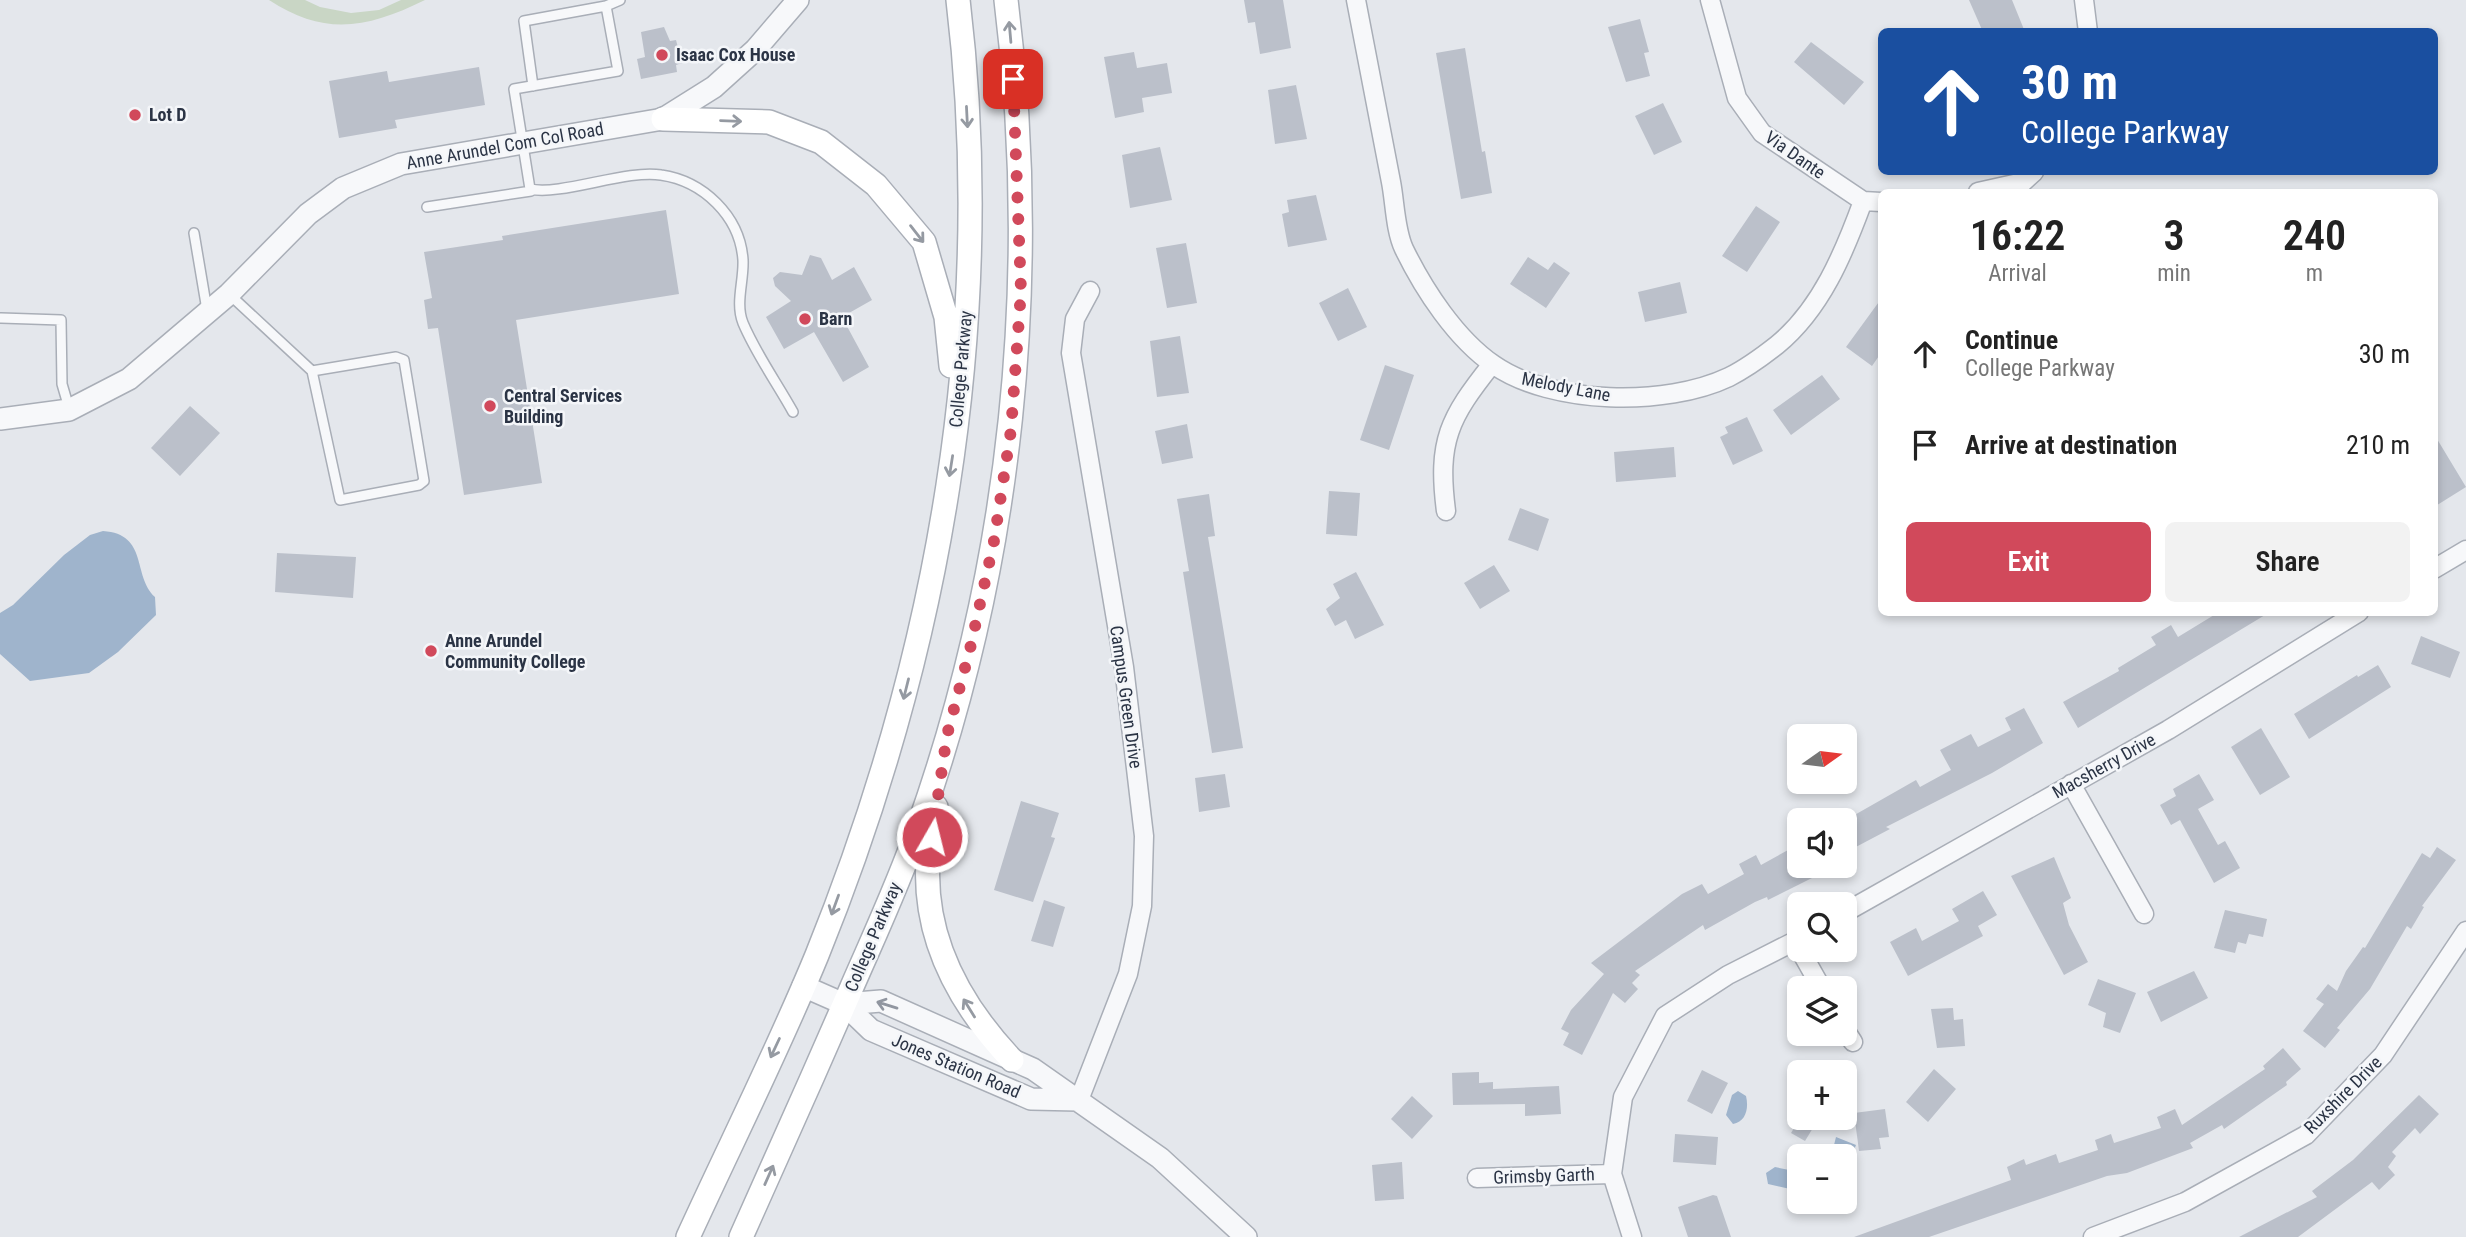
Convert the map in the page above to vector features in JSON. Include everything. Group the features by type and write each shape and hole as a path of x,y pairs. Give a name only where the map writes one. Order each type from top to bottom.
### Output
{"main road":[{"name":"College Parkway","path":"688,1237 803,986 858,845 905,696 938,550 957,428 968,279 968,121 958,0"},
{"name":"College Parkway","path":"741,1237 918,828 970,649 994,541 1011,430 1021,291 1018,158 1006,0"},
{"path":"663,119 769,122 821,142 876,185 924,242 946,317 957,428"},
{"path":"947,735 928,863 936,933 963,998 980,1026 1012,1060"}],"street":[{"name":"Anne Arundel Com Col Road","path":"0,419 69,410 129,379 229,294 308,214 343,188 401,164 663,119 714,88 755,50 798,0"},
{"name":"Melody Lane","path":"1356,0 1403,247 1461,336 1492,364 1518,380 1613,397 1635,398 1680,391 1728,377 1778,344 1815,303 1846,248 1863,201"},
{"name":"Via Dante","path":"1710,0 1737,98 1762,133 1863,201"},
{"path":"2084,0 2088,28"},
{"path":"1992,189 2024,182 2031,175"},
{"path":"1863,201 1878,202"},
{"name":"Campus Green Drive","path":"1079,1100 1128,974 1140,916 1144,836 1124,667 1071,353 1075,319 1090,291"},
{"path":"1446,511 1441,474 1446,435 1465,398 1492,364"},
{"path":"2438,567 2464,556"},
{"name":"Macsherry Drive","path":"1857,906 2168,730 2353,616"},
{"path":"2071,784 2144,914"},
{"name":"Ruxshire Drive","path":"2093,1237 2185,1202 2306,1135 2383,1055 2466,931"},
{"path":"1632,1237 1612,1174 1622,1097 1665,1016 1728,975 1787,950"},
{"name":"Jones Station Road","path":"803,986 844,1004 871,1030 1031,1099 1079,1100"},
{"name":"Jones Station Road","path":"844,1004 881,1001 1033,1069 1160,1158 1246,1237"},
{"name":"Grimsby Garth","path":"1477,1178 1612,1174"}],"lane":[{"path":"533,86 524,21 606,6 620,0"},
{"path":"531,191 521,145 514,89 618,71 606,6"},
{"path":"427,207 659,174 681,180 716,200 734,227 743,259 740,297 742,321 793,412"},
{"path":"194,233 208,310"},
{"path":"229,294 312,371 340,500 419,485 424,481 404,360 396,357 312,371"},
{"path":"1,318 61,320 62,384 69,410"}],"green space":[{"path":"269,0 305,0 320,7 351,13 379,10 401,0 425,0 404,10 365,22 328,24 289,12"}],"water":[{"path":"103,531 117,534 134,548 148,588 155,597 156,615 118,652 89,673 30,681 0,654 0,613 13,605 64,555 90,535"},
{"path":"1738,1091 1746,1096 1747,1110 1741,1120 1733,1124 1726,1115 1732,1095"},
{"path":"1836,1137 1854,1144 1834,1144"},
{"path":"1775,1167 1787,1170 1787,1188 1768,1184 1766,1173"}],"building":[{"path":"1244,0 1283,0 1291,48 1260,54 1255,22 1248,23"},
{"path":"1969,0 2012,0 2023,28 1981,28"},
{"path":"1640,19 1649,52 1644,53 1650,76 1626,82 1608,27"},
{"name":"Isaac Cox House","path":"664,27 670,41 676,40 682,63 676,65 677,72 641,79 637,59 645,57 641,32"},
{"path":"1811,42 1864,82 1844,105 1794,62"},
{"path":"1465,48 1482,152 1485,151 1492,193 1461,199 1436,53"},
{"path":"1134,52 1137,68 1167,63 1172,93 1142,98 1144,112 1115,118 1104,57"},
{"path":"479,67 485,105 395,120 397,128 339,138 329,81 387,71 389,82"},
{"path":"1296,85 1307,139 1275,144 1268,90"},
{"path":"1663,103 1682,142 1654,155 1635,116"},
{"path":"1160,147 1172,200 1130,208 1122,155"},
{"path":"1316,195 1327,240 1288,247 1282,214 1289,212 1287,200"},
{"path":"1756,206 1780,222 1747,272 1722,256"},
{"name":"Central Services Building","path":"666,210 679,294 516,320 542,483 464,495 438,328 428,329 424,300 432,298 424,252 503,240 502,236"},
{"path":"1186,243 1197,303 1167,308 1156,248"},
{"name":"Barn","path":"810,255 821,258 832,280 854,267 872,300 842,317 869,367 843,382 814,332 784,349 766,317 791,301 775,286 773,278 780,272 802,275"},
{"path":"1528,257 1548,270 1554,262 1570,273 1546,308 1510,284"},
{"path":"1680,282 1687,313 1645,322 1638,292"},
{"path":"1348,288 1367,327 1338,341 1319,303"},
{"path":"1878,303 1878,357 1872,366 1846,347"},
{"path":"1180,336 1189,393 1157,397 1150,341"},
{"path":"1385,365 1414,375 1389,450 1360,440"},
{"path":"1822,375 1840,399 1791,435 1773,410"},
{"path":"190,406 220,433 180,476 151,448"},
{"path":"1747,417 1763,451 1733,465 1720,437 1728,433 1725,427"},
{"path":"1187,424 1193,458 1162,464 1155,431"},
{"path":"2438,441 2466,487 2438,504"},
{"path":"1674,447 1676,477 1616,482 1614,452"},
{"path":"1329,491 1360,493 1357,536 1326,534"},
{"path":"1209,494 1215,536 1208,537 1243,748 1212,753 1183,572 1189,571 1177,499"},
{"path":"1520,508 1549,519 1538,551 1508,540"},
{"path":"277,553 356,557 353,598 275,592"},
{"path":"1494,565 1510,591 1480,609 1464,583"},
{"path":"1356,572 1384,625 1355,639 1346,620 1335,626 1326,609 1340,598 1333,584"},
{"path":"2212,616 2263,616 2078,728 2063,702 2119,671 2118,668 2156,645 2151,637 2171,625 2178,637"},
{"path":"2421,636 2460,652 2450,678 2411,664"},
{"path":"2378,665 2391,687 2309,739 2294,714"},
{"path":"2024,708 2043,743 1992,773 1886,827 1890,829 1857,846 1857,814 1916,780 1920,787 1951,770 1940,750 1971,734 1978,747 2011,730 2005,718"},
{"path":"2261,728 2290,777 2260,795 2231,747"},
{"path":"1225,774 1230,807 1199,812 1195,778"},
{"path":"2199,774 2214,800 2198,809 2218,845 2225,841 2240,868 2214,883 2180,820 2171,825 2160,805 2176,796 2173,789"},
{"path":"1021,801 1059,813 1051,837 1055,838 1033,902 994,890"},
{"path":"2437,847 2456,860 2422,906 2424,907 2411,929 2407,926 2370,989 2337,1028 2340,1030 2325,1048 2303,1031 2324,1004 2316,999 2328,984 2337,991 2346,971 2363,947 2365,948 2422,853 2430,858"},
{"path":"1787,851 1787,878 1812,878 1768,900 1767,897 1755,902 1705,930 1703,925 1635,971 1640,975 1632,983 1638,989 1625,1003 1613,993 1582,1055 1563,1045 1569,1033 1561,1029 1571,1010 1604,974 1591,963 1682,894 1702,884 1708,894 1744,874 1739,864 1756,855 1761,865"},
{"path":"2054,857 2071,898 2063,903 2069,925 2088,962 2064,975 2011,876"},
{"path":"1983,891 1997,915 1978,926 1983,936 1908,976 1890,942 1916,928 1922,941 1959,921 1952,909"},
{"path":"1044,900 1065,907 1053,947 1031,941"},
{"path":"2225,910 2267,919 2263,937 2249,934 2246,944 2238,942 2235,953 2214,948"},
{"path":"2194,971 2208,998 2161,1022 2147,992"},
{"path":"2098,979 2136,993 2120,1033 2103,1027 2106,1013 2088,1005"},
{"path":"1953,1008 1954,1020 1963,1019 1965,1046 1937,1048 1931,1009"},
{"path":"2283,1048 2301,1069 2286,1082 2287,1085 2224,1129 2222,1125 2190,1143 2193,1148 2127,1173 2107,1176 1929,1237 1854,1237 2011,1180 2007,1167 2024,1159 2026,1165 2056,1154 2059,1163 2098,1150 2095,1140 2111,1134 2114,1143 2161,1128 2157,1117 2175,1109 2182,1125 2265,1069 2263,1066"},
{"path":"1934,1069 1956,1089 1928,1122 1906,1102"},
{"path":"1702,1070 1728,1083 1712,1114 1687,1101"},
{"path":"1479,1072 1479,1083 1493,1082 1493,1089 1559,1086 1561,1114 1525,1116 1525,1104 1453,1105 1452,1073"},
{"path":"2419,1095 2439,1114 2420,1134 2415,1128 2392,1152 2396,1156 2388,1167 2395,1175 2379,1190 2372,1182 2298,1237 2239,1237 2317,1197 2312,1191 2353,1160"},
{"path":"1412,1096 1433,1116 1412,1139 1391,1119"},
{"path":"1885,1109 1889,1137 1879,1138 1881,1149 1859,1151 1857,1113"},
{"path":"1793,1130 1812,1130 1805,1141 1791,1133"},
{"path":"1675,1134 1718,1137 1716,1165 1673,1162"},
{"path":"1402,1162 1404,1199 1375,1201 1372,1165"},
{"path":"1717,1196 1731,1237 1688,1237 1678,1207"}],"place":[{"name":"Isaac Cox House","path":"662,55"},
{"name":"Lot D","path":"135,115"},
{"name":"Barn","path":"805,319"},
{"name":"Central Services Building","path":"490,406"},
{"name":"Anne Arundel Community College","path":"431,651"}],"route":[{"path":"932,837 947,735 970,649 994,541 1011,430 1021,291 1013,79"}]}
